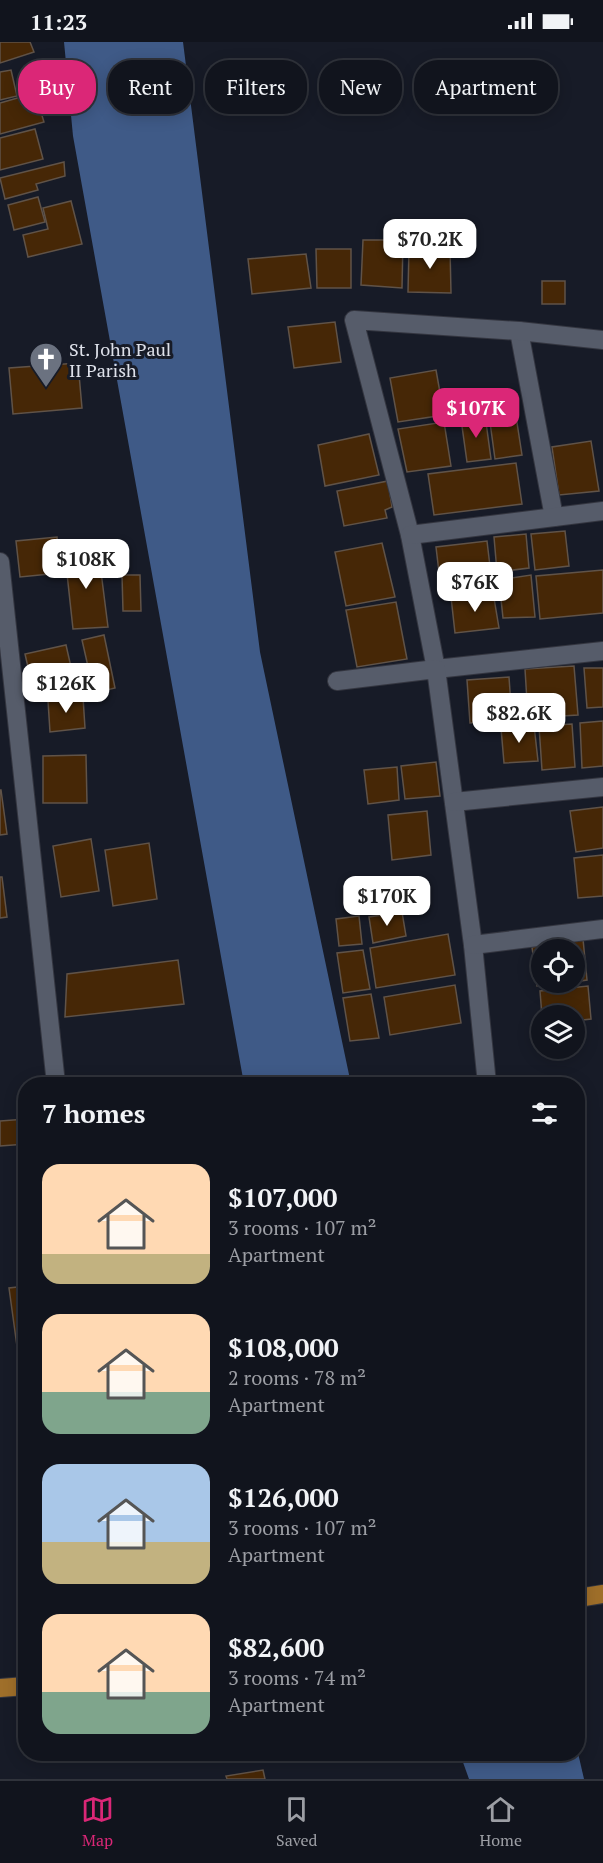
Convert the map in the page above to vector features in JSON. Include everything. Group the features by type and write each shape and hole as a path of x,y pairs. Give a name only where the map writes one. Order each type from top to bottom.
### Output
{"main road":[{"path":"585,1597 603,1594"},
{"path":"0,1688 18,1687"}],"street":[{"path":"486,1077 473,945 436,669 410,535 354,320 519,331 603,340"},
{"path":"519,331 554,517"},
{"path":"410,535 603,511"},
{"path":"0,562 55,1077"},
{"path":"337,681 603,651"},
{"path":"454,802 603,788"},
{"path":"473,945 603,929"}],"water":[{"path":"64,42 183,42 185,60 108,60 108,114 192,114 260,652 350,1077 243,1077 73,136 71,114 96,114 96,60 66,60"},
{"path":"463,1761 580,1761 584,1779 469,1779"}],"building":[{"path":"0,42 30,42 34,52 0,63"},
{"path":"11,70 17,96 0,100 0,72"},
{"path":"18,98 18,114 42,114 44,122 0,134 0,103"},
{"path":"35,129 43,159 0,170 0,138"},
{"path":"64,162 65,176 36,184 38,190 5,199 0,178"},
{"path":"38,197 45,222 14,230 8,205"},
{"path":"71,201 82,244 28,257 23,235 48,229 43,208"},
{"path":"363,240 403,240 402,288 361,285"},
{"path":"409,248 450,248 451,293 408,292"},
{"path":"316,249 351,249 351,288 317,288"},
{"path":"306,254 311,288 252,294 248,259"},
{"path":"542,281 565,281 565,304 542,304"},
{"path":"335,322 341,362 294,368 288,327"},
{"name":"St. John Paul II Parish","path":"78,363 82,408 13,414 9,368"},
{"path":"436,370 444,415 398,422 390,378"},
{"path":"513,397 522,455 495,459 487,400"},
{"path":"485,415 491,459 467,462 461,419"},
{"path":"444,422 451,466 407,472 398,429"},
{"path":"369,434 379,475 325,486 318,445"},
{"path":"591,441 599,491 559,495 552,447"},
{"path":"516,463 522,504 434,515 428,474"},
{"path":"388,481 392,507 385,510 387,518 344,526 337,491"},
{"path":"565,531 569,566 535,570 531,534"},
{"path":"526,534 529,568 497,572 494,537"},
{"path":"57,537 60,573 20,577 16,541"},
{"path":"487,541 491,575 440,581 436,547"},
{"path":"382,543 395,597 346,606 335,552"},
{"path":"98,548 108,627 73,629 65,555"},
{"path":"603,570 603,613 540,619 536,576"},
{"path":"122,575 140,575 141,611 123,611"},
{"path":"531,575 535,617 503,618 499,580"},
{"path":"493,592 499,628 455,633 451,597"},
{"path":"396,602 407,659 357,667 346,610"},
{"path":"104,635 115,688 94,693 82,640"},
{"path":"66,645 76,689 35,698 25,654"},
{"path":"574,666 578,715 528,718 525,669"},
{"path":"584,668 603,668 603,707 587,708"},
{"path":"509,677 512,720 470,723 467,680"},
{"path":"83,697 85,728 50,732 48,701"},
{"path":"603,721 603,766 582,768 580,723"},
{"path":"572,724 575,767 542,770 539,726"},
{"path":"534,725 538,761 504,763 501,728"},
{"path":"86,755 87,803 43,803 43,756"},
{"path":"436,762 440,796 405,799 401,766"},
{"path":"397,767 399,800 368,804 364,770"},
{"path":"0,790 7,834 0,835"},
{"path":"603,807 603,848 576,852 570,811"},
{"path":"427,811 431,855 392,860 388,815"},
{"path":"91,839 99,891 61,897 53,846"},
{"path":"149,843 157,899 113,906 105,850"},
{"path":"603,855 603,896 578,898 574,858"},
{"path":"0,877 2,877 7,917 0,918"},
{"path":"402,912 406,936 373,943 369,917"},
{"path":"359,916 362,944 339,946 336,919"},
{"path":"448,934 455,975 376,988 370,948"},
{"path":"363,950 370,989 343,993 337,953"},
{"path":"178,960 184,1004 65,1017 67,974"},
{"path":"455,985 461,1023 390,1035 384,997"},
{"path":"585,986 588,986 591,1019 585,1020 585,1005 541,1005 540,993 585,993"},
{"path":"371,994 379,1038 350,1041 343,998"},
{"path":"18,1120 18,1145 0,1146 0,1121"},
{"path":"18,1287 18,1354 9,1288"},
{"path":"263,1770 265,1779 227,1779 226,1776"}],"place":[{"name":"St. John Paul II Parish","path":"46,388"}]}
